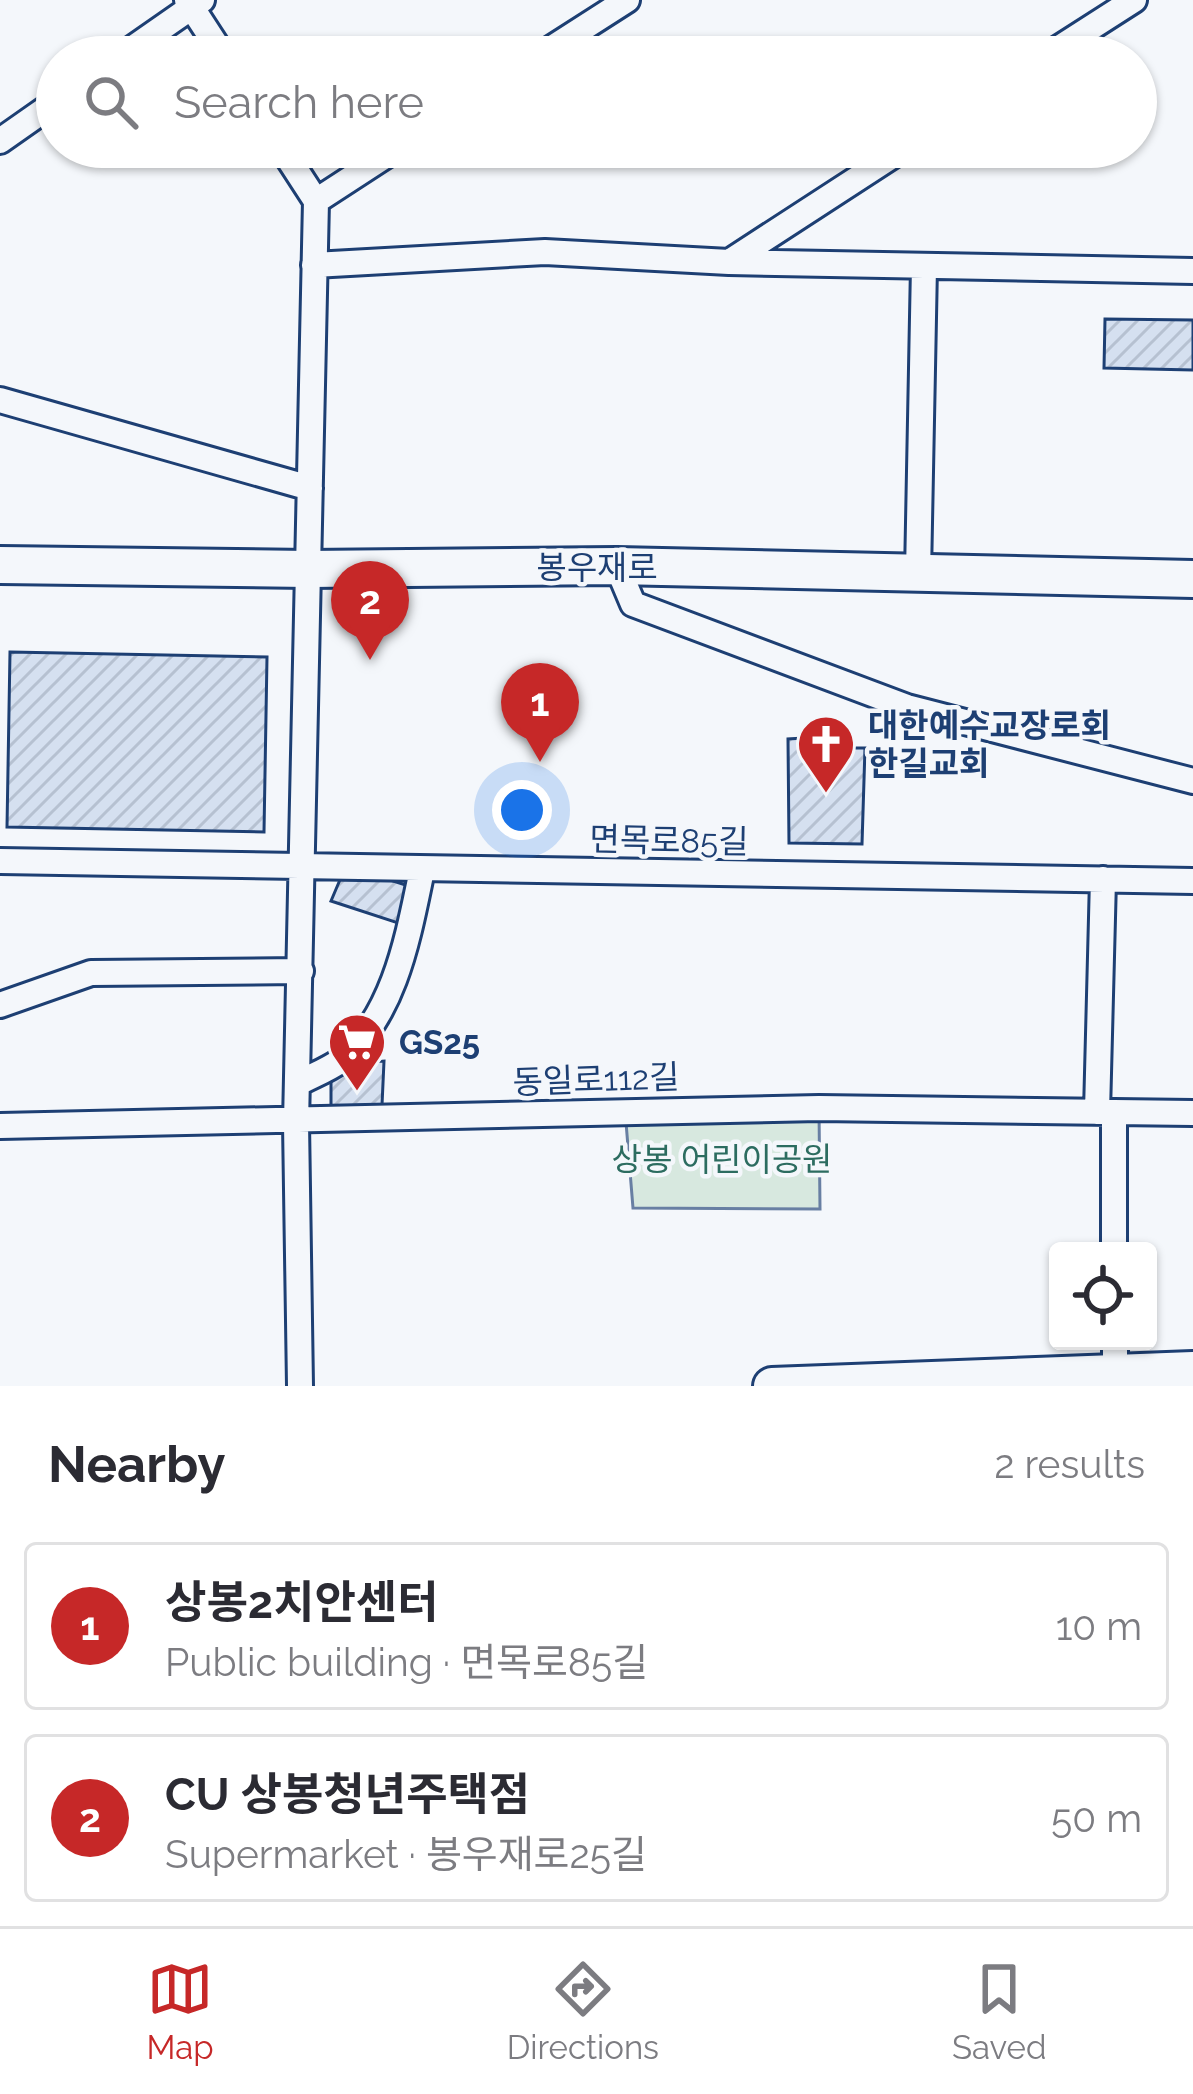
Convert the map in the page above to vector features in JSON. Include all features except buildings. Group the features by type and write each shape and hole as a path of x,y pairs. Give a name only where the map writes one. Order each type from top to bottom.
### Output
{"street":[{"path":"571,36 627,0"},
{"path":"1078,36 1134,0"},
{"path":"148,36 194,2 213,36"},
{"path":"0,141 36,116"},
{"path":"295,168 316,201 296,1123 300,1386"},
{"path":"316,201 367,168"},
{"path":"729,262 874,168"},
{"path":"314,265 545,253 729,262 1193,271"},
{"path":"918,574 924,266"},
{"path":"0,400 310,488"},
{"name":"봉우재로","path":"0,565 617,566 1193,579"},
{"path":"617,566 633,604 907,707 1193,781"},
{"name":"면목로85길","path":"0,861 1193,880"},
{"path":"298,1084 338,1062 376,1022 407,941 422,870"},
{"path":"1102,879 1105,1112 1113,1242"},
{"path":"0,1005 91,973 301,970"},
{"name":"동일로112길","path":"0,1126 296,1123 689,1109 1193,1113"},
{"path":"772,1386 1115,1357 1193,1370"}],"green space":[{"name":"상봉 어린이공원","path":"819,1108 820,1209 633,1208 625,1110"}],"place":[{"name":"CU 상봉청년주택점","path":"370,660"},
{"name":"상봉2치안센터","path":"540,762"},
{"name":"대한예수교장로회 한길교회","path":"826,795"},
{"name":"GS25","path":"357,1093"}]}
